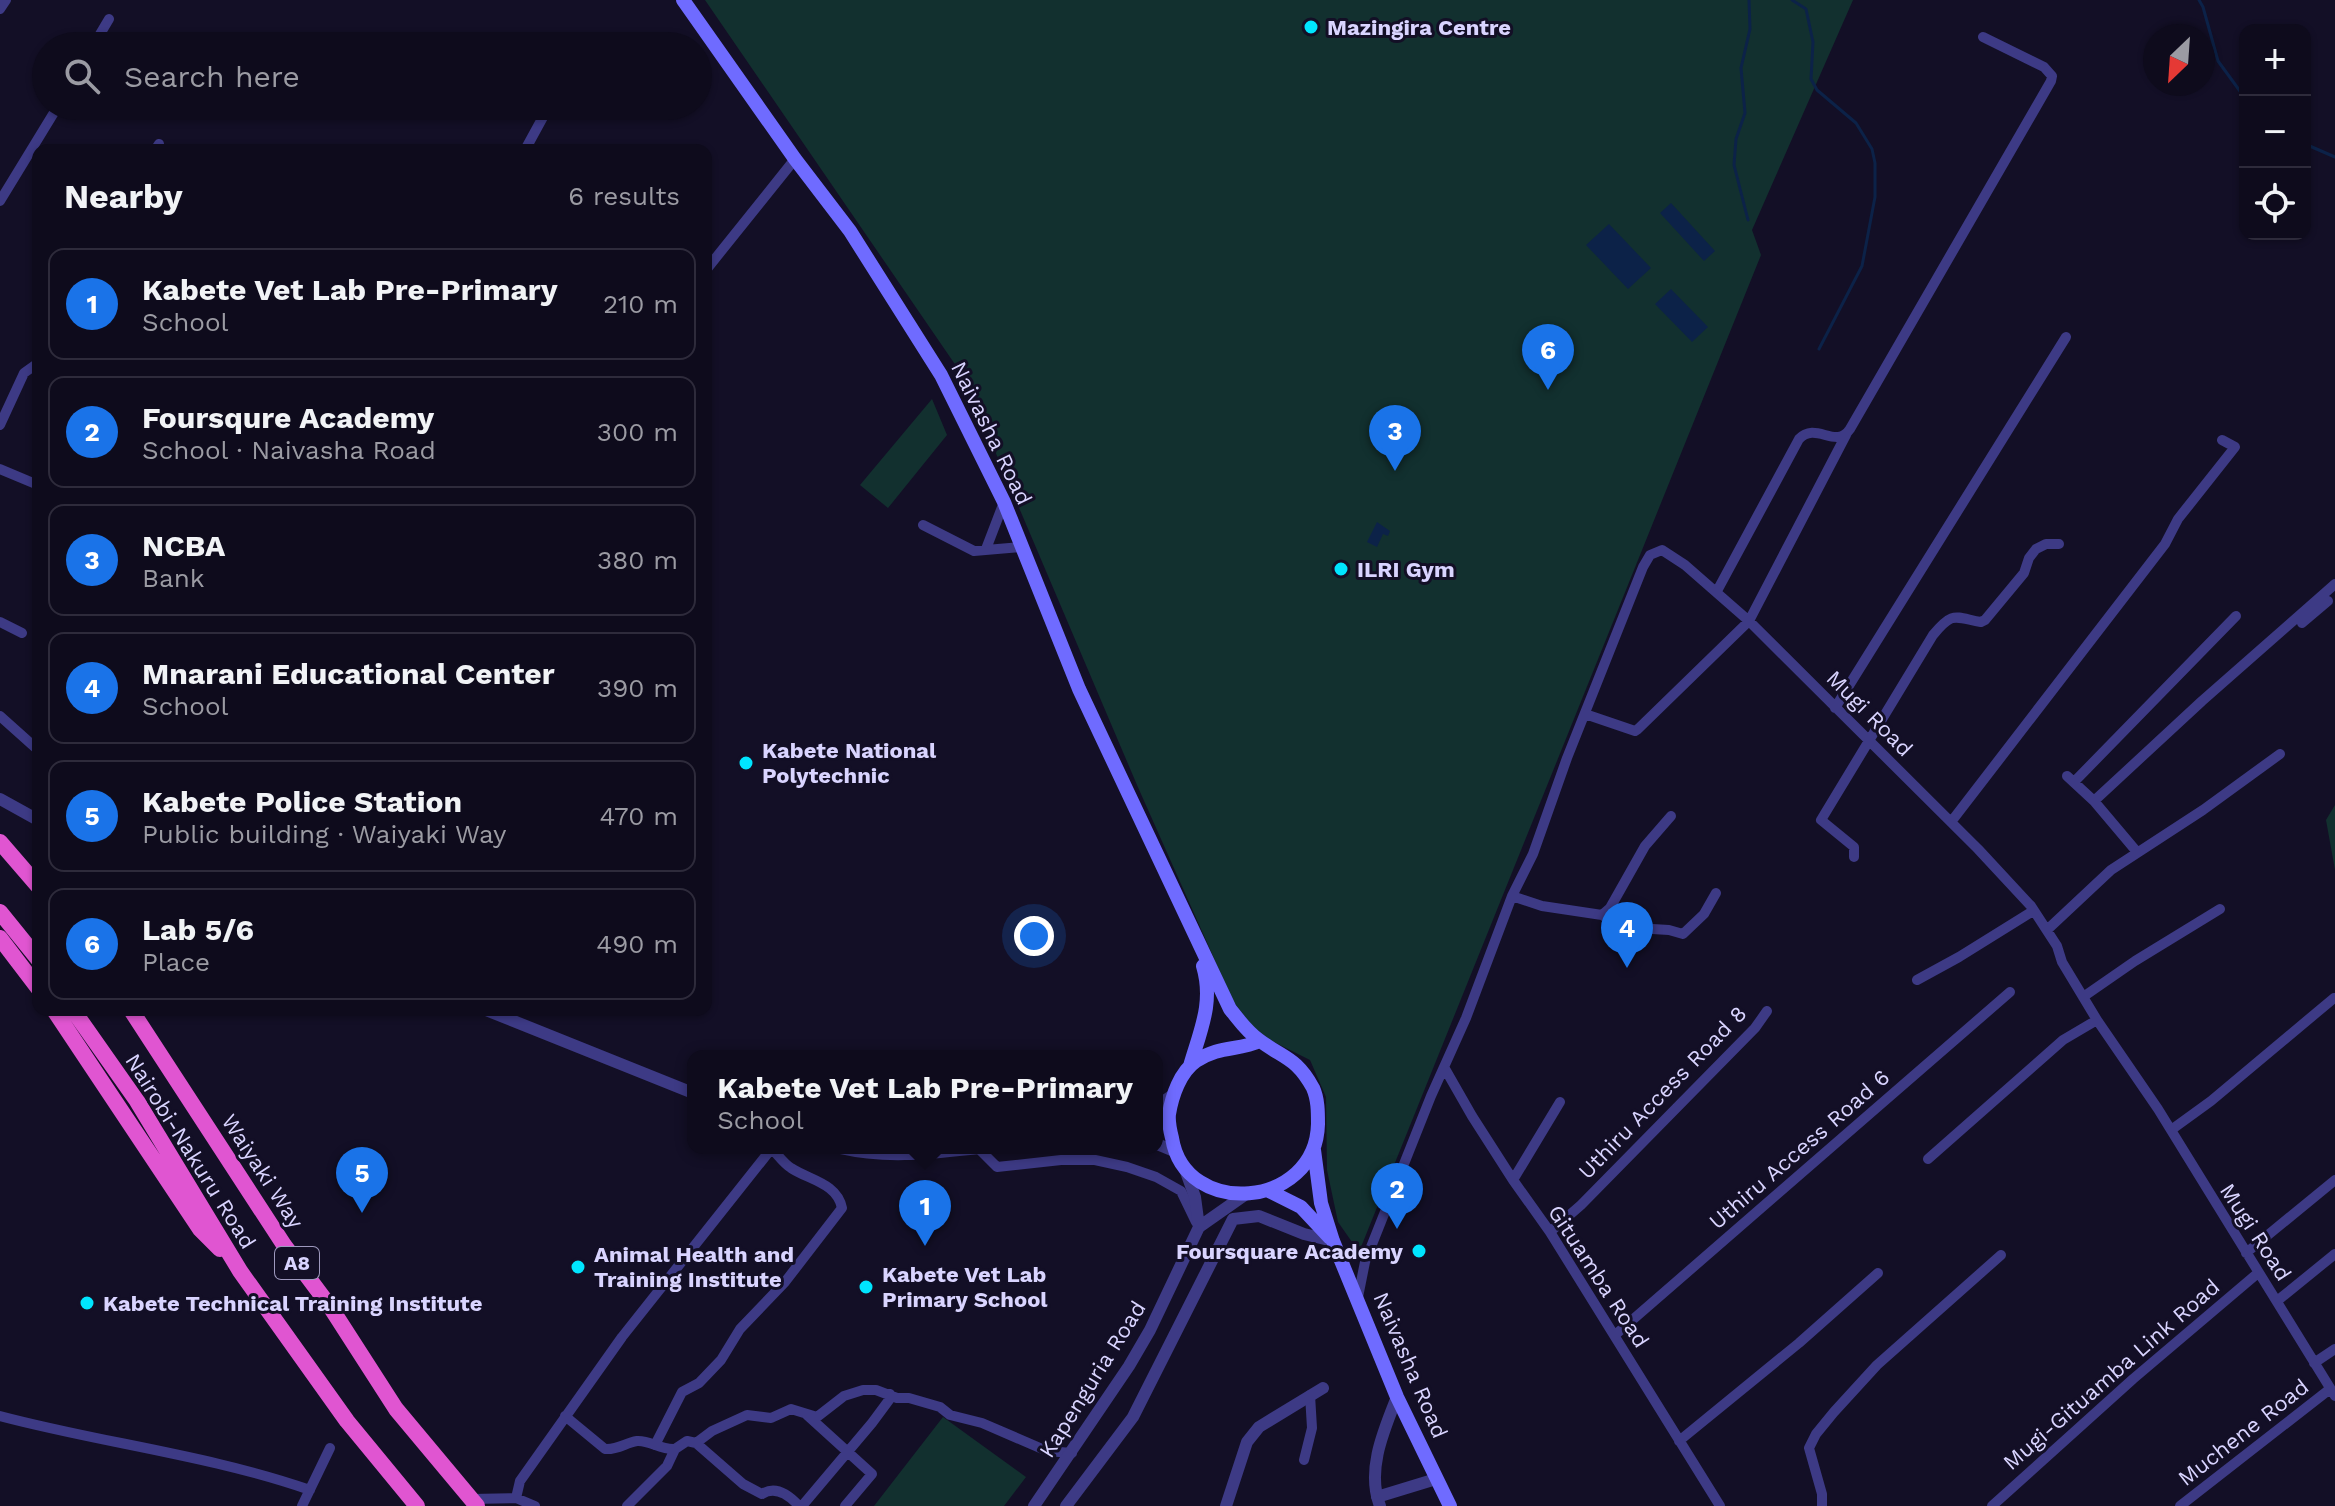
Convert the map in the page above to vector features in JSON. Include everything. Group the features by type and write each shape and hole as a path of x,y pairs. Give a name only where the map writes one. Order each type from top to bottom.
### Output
{"highway":[{"path":"0,842 32,879"},
{"path":"0,912 32,952"},
{"path":"0,938 32,980"},
{"path":"58,1016 200,1229 240,1271"},
{"name":"Nairobi-Nakuru Road","path":"77,1016 137,1101 240,1271 347,1421 417,1506"},
{"name":"Waiyaki Way","path":"135,1016 284,1245 331,1308 396,1409 474,1503"}],"main road":[{"name":"Naivasha Road","path":"683,0 706,32"},
{"name":"Naivasha Road","path":"712,41 850,231 948,389 1004,502 1079,689 1230,1009 1260,1041"},
{"name":"Naivasha Road","path":"1190,925 1205,973 1208,1008 1190,1066"},
{"path":"1260,1041 1290,1057 1314,1091 1319,1109 1314,1149 1298,1172 1269,1191 1246,1194 1224,1191 1186,1172 1174,1151 1168,1120 1173,1095 1190,1066 1215,1050 1260,1041"},
{"path":"1314,1149 1321,1203 1335,1245"},
{"path":"1269,1191 1301,1207 1335,1245"},
{"name":"Naivasha Road","path":"1335,1245 1397,1397 1450,1506"}],"street":[{"path":"0,9 6,0"},
{"path":"101,32 109,19"},
{"path":"1585,714 1635,731 1749,621 1846,435 2051,81 2052,76 2044,67 1983,37"},
{"path":"35,144 49,120"},
{"path":"528,144 541,120"},
{"path":"0,201 32,149"},
{"path":"712,263 795,159"},
{"path":"1835,708 2066,337"},
{"path":"0,425 24,373 32,367"},
{"path":"1717,591 1799,439 1804,433 1813,431 1833,437 1846,435"},
{"path":"1951,822 2165,544 2178,519 2235,447 2222,440"},
{"path":"0,469 32,482"},
{"path":"986,549 1004,502"},
{"path":"923,525 974,551 1022,547"},
{"path":"1854,857 1854,847 1821,820 1933,635 1946,619 1956,616 1981,622 1985,620 2024,573 2036,549 2046,544 2059,544"},
{"name":"Mugi Road","path":"1358,1297 1365,1262 1466,1018 1512,896 1533,854 1585,714 1650,555 1662,550 1717,591 1749,621 2013,885 2048,929 2062,962 2097,1020 2171,1130 2332,1392"},
{"path":"2193,712 2335,584"},
{"path":"2094,801 2193,712 2328,601"},
{"path":"2137,852 2071,779 2236,616"},
{"path":"0,622 22,633"},
{"path":"0,716 32,745"},
{"path":"2048,929 2111,870 2203,810 2280,754"},
{"path":"0,799 32,817"},
{"path":"1602,915 1610,908 1645,846 1671,816"},
{"path":"1512,896 1542,906 1602,915 1619,927 1669,930 1683,934 1704,914 1716,893"},
{"path":"2083,997 2220,909"},
{"path":"1917,980 2033,911"},
{"name":"Uthiru Access Road 6","path":"1615,1335 2010,992"},
{"path":"2171,1130 2211,1101 2334,998"},
{"name":"Uthiru Access Road 8","path":"1550,1232 1592,1194 1755,1028 1767,1011"},
{"path":"501,1016 687,1091"},
{"path":"1928,1159 2063,1040 2097,1020"},
{"name":"Gituamba Road","path":"1444,1067 1720,1506"},
{"path":"1163,1102 1173,1095"},
{"path":"1513,1180 1560,1102"},
{"path":"1163,1146 1174,1151"},
{"path":"516,1498 520,1481 622,1337 767,1154"},
{"path":"655,1445 682,1392 709,1374 740,1329 785,1282 842,1208 832,1189 787,1166 777,1154"},
{"path":"864,1154 912,1154"},
{"path":"985,1154 997,1167 1061,1160 1095,1160 1156,1177 1181,1191 1199,1227"},
{"path":"1186,1172 1195,1197 1199,1227"},
{"path":"2246,1253 2335,1180"},
{"name":"Kapenguria Road","path":"1034,1506 1129,1366 1150,1330 1199,1227 1246,1194"},
{"path":"1066,1506 1133,1417 1233,1219 1259,1216 1335,1245"},
{"path":"2277,1301 2335,1254"},
{"path":"1822,1506 1822,1494 1809,1448 1816,1434 1877,1365 2001,1255"},
{"path":"1679,1441 1799,1343 1878,1273"},
{"name":"Mugi-Gituamba Link Road","path":"1992,1506 2154,1360 2258,1273"},
{"path":"2314,1363 2335,1349"},
{"path":"1129,1366 1152,1379"},
{"path":"1226,1506 1247,1442 1259,1427 1323,1388"},
{"path":"807,1415 817,1417 844,1396 876,1390 940,1407 950,1415 982,1423 1047,1451 1072,1453"},
{"name":"Muchene Road","path":"2180,1506 2332,1392"},
{"path":"565,1416 605,1449 613,1450 637,1441 663,1450 675,1449 687,1441 696,1443 743,1484 762,1494 770,1489 778,1490 801,1506 872,1423 890,1394"},
{"path":"1304,1460 1312,1428 1310,1395"},
{"path":"1397,1397 1378,1450 1378,1501 1436,1479"},
{"path":"696,1443 712,1431 747,1415 771,1418 791,1409 799,1410 872,1474 845,1506"},
{"path":"0,1416 278,1479 310,1490"},
{"path":"302,1506 330,1448"},
{"path":"627,1506 667,1466 675,1449"},
{"path":"474,1503 516,1498 535,1506"}],"green space":[{"path":"705,0 1853,0 1752,230 1761,255 1359,1252 1338,1222 1327,1170 1326,1097 1310,1060 1272,1041 1253,1027 1233,1001 1137,785 963,376"},
{"path":"932,399 947,435 888,508 860,485"},
{"path":"2335,805 2335,870 2326,820"},
{"path":"943,1417 1026,1477 1004,1506 874,1506"}],"water":[{"path":"1671,203 1715,251 1704,261 1660,213"},
{"path":"1609,224 1651,268 1628,289 1586,245"},
{"path":"1671,289 1708,327 1692,342 1655,304"},
{"path":"1377,522 1390,531 1388,536 1383,534 1377,547 1367,542"}],"waterway":[{"path":"1748,220 1734,165 1736,139 1745,113 1741,68 1750,29 1749,0"},
{"path":"1792,0 1806,9 1813,42 1811,79 1817,90 1856,123 1872,149 1875,163 1875,197 1862,266 1819,349"},
{"path":"2199,0 2218,61 2244,96"},
{"path":"2311,147 2335,157"}],"place":[{"name":"Mazingira Centre","path":"1311,27"},
{"name":"Lab 5/6","path":"1548,390"},
{"name":"NCBA","path":"1395,471"},
{"name":"ILRI Gym","path":"1341,569"},
{"name":"Kabete National Polytechnic","path":"746,763"},
{"name":"Mnarani Educational Center","path":"1627,968"},
{"name":"Kabete Police Station","path":"362,1213"},
{"name":"Foursqure Academy","path":"1397,1229"},
{"name":"Kabete Vet Lab Pre-Primary","path":"925,1246"},
{"name":"Foursquare Academy","path":"1419,1251"},
{"name":"Animal Health and Training Institute","path":"578,1267"},
{"name":"Kabete Vet Lab Primary School","path":"866,1287"},
{"name":"Kabete Technical Training Institute","path":"87,1303"}]}
